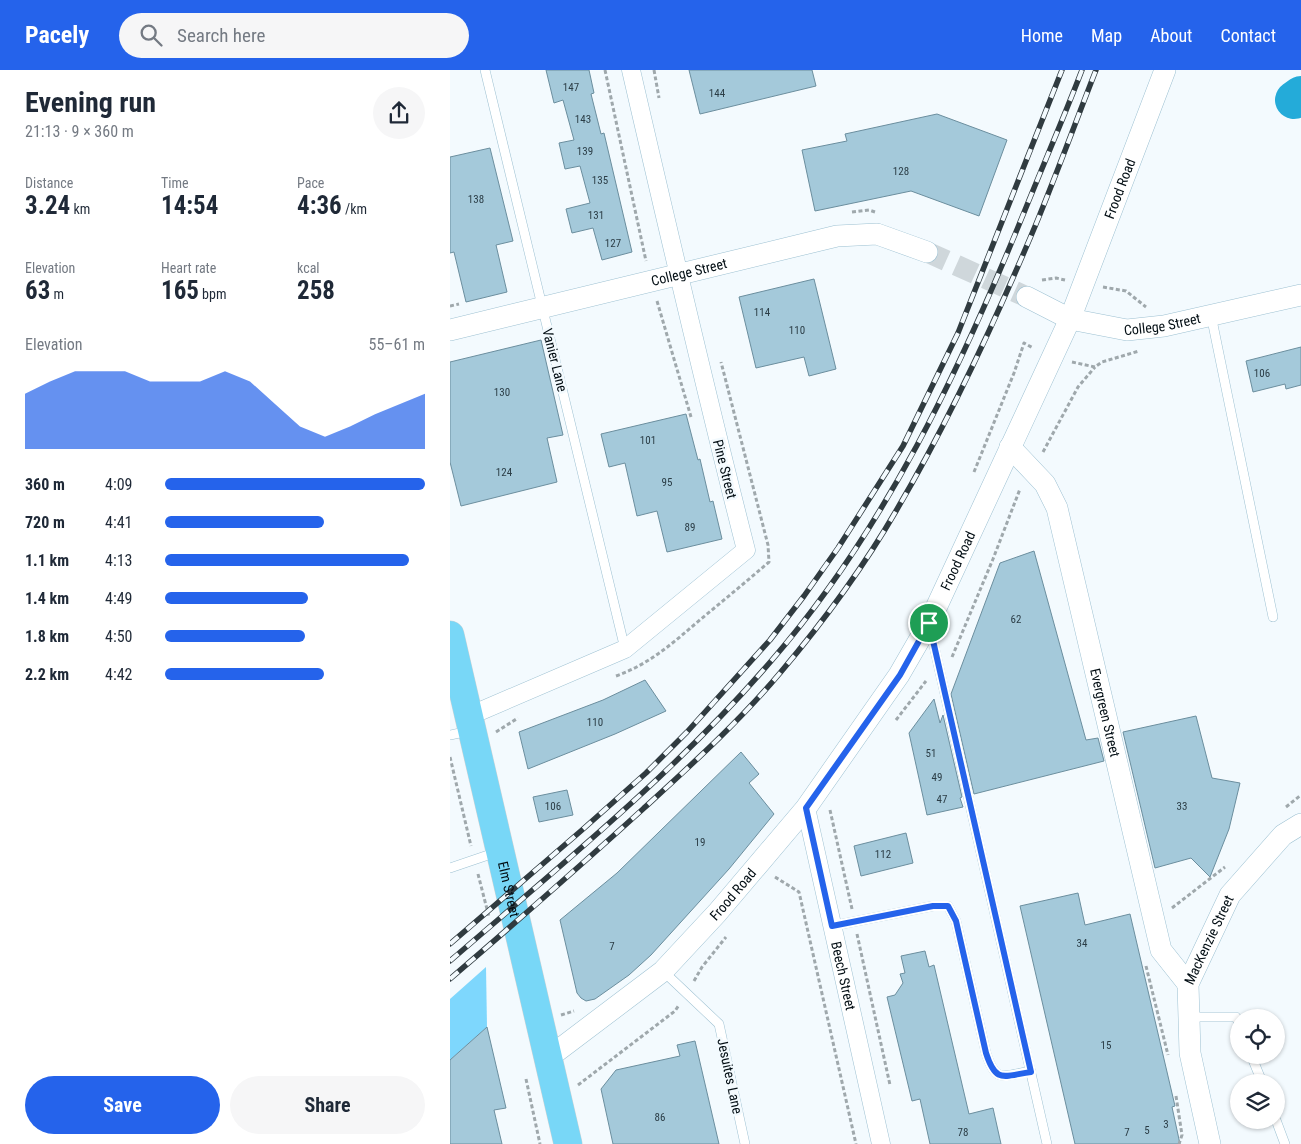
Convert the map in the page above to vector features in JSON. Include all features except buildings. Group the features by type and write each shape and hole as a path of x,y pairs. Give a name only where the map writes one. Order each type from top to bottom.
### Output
{"main road":[{"name":"Elm Street","path":"451,644 568,1144"}],"street":[{"name":"Pine Street","path":"472,728 625,649 746,550 719,446 631,70"},
{"name":"Frood Road","path":"548,1058 663,971 717,914 806,808 900,675 929,623 1070,319 1165,70"},
{"name":"College Street","path":"450,330 837,236 877,234 927,252"},
{"name":"College Street","path":"1027,297 1070,319 1127,330 1164,326 1301,295"},
{"name":"Evergreen Street","path":"1010,447 1045,484 1057,508 1161,950 1188,984"},
{"name":"Beech Street","path":"806,808 880,1144"},
{"name":"MacKenzie Street","path":"1210,1144 1190,1053 1188,984 1230,895 1283,835 1301,824"}],"lane":[{"name":"Vanier Lane","path":"485,70 625,649"},
{"path":"1211,315 1273,618"},
{"path":"929,623 1048,1144"},
{"path":"450,868 500,851"},
{"path":"832,926 933,906 948,906 956,921 990,1068 1001,1077 1031,1072"},
{"name":"Jesuites Lane","path":"663,971 719,1024 744,1144"},
{"path":"1189,1017 1230,1017"},
{"path":"1280,1129 1286,1144"}],"path":[{"path":"605,70 651,281 667,328 692,421"},
{"path":"654,70 661,105"},
{"path":"1042,280 1056,278 1126,291 1136,301 1148,308"},
{"path":"612,677 634,670 649,660 769,562 768,545 720,357"},
{"path":"472,728 505,725 525,714"},
{"path":"759,864 774,877 799,892 856,1144"}],"shaded area":[{"path":"486,967 487,1027 450,1060 450,999"}],"waterway":[{"path":"1294,100 1301,95"}],"tunnel":[{"path":"927,252 1027,297"}],"railway":[{"path":"450,944 646,773 687,732 770,640 838,548 903,446 958,333 1062,70"},
{"path":"450,961 617,816 697,741 772,660 813,609 885,502 917,446 946,388 1000,270 1082,70"},
{"path":"450,979 595,852 714,743 780,673 842,594 896,511 935,441 971,370 1036,224 1096,70"}],"route":[{"path":"929,623 1031,1072 1001,1077 990,1068 956,921 948,906 933,906 832,926 806,808 900,675 929,623"}]}
